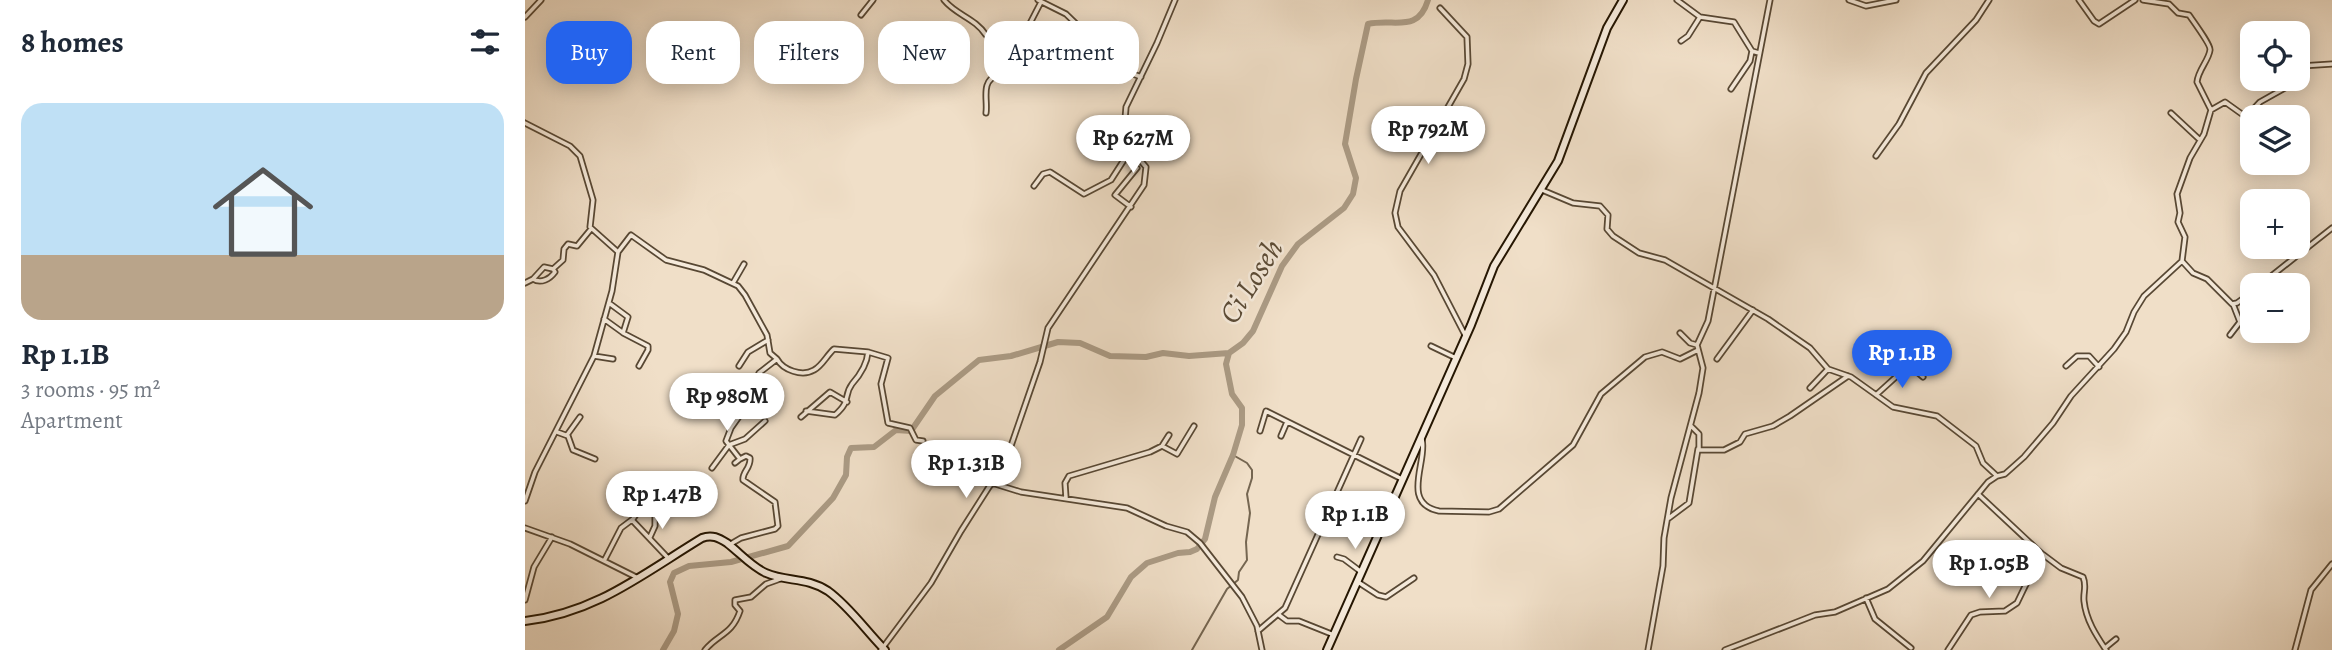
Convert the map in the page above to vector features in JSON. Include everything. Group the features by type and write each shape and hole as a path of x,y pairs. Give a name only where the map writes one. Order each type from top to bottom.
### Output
{"street":[{"path":"525,17 541,0"},
{"path":"861,15 873,0"},
{"path":"944,0 980,25 984,32"},
{"path":"525,621 554,617 585,607 707,536 716,537 755,566 776,576 813,583 827,590 883,649 931,583 1007,461 1048,328 1144,185 1147,172 1145,164 1131,149 1124,132 1126,107 1175,0"},
{"path":"1327,650 1500,255 1558,161 1607,28 1623,0"},
{"path":"1677,0 1700,17 1734,22 1752,51 1751,59 1731,89"},
{"path":"1420,437 1423,446 1417,483 1424,504 1439,512 1496,511 1573,446 1597,398 1645,357 1662,352 1680,359 1697,347 1708,321 1770,0"},
{"path":"1849,0 1865,6 1896,0"},
{"path":"1876,156 1899,124 1926,74 1976,20 1989,0"},
{"path":"2079,0 2091,18 2099,23 2136,0"},
{"path":"2143,0 2169,4 2177,12 2189,15 2210,45 2210,52 2197,82 2211,110"},
{"path":"986,113 985,93 988,83 992,77 999,75 998,65 1026,31 1040,1 1066,13 1125,71 1140,78"},
{"path":"1440,8 1467,37 1468,68 1400,191 1395,213 1398,227 1434,275 1466,337"},
{"path":"1681,41 1688,36 1700,17"},
{"path":"1752,51 1759,53"},
{"path":"2310,65 2332,64"},
{"path":"1725,650 1815,615 1835,612 1888,589 1923,561 1978,494 1997,476 2005,474 2024,457 2053,424 2075,390 2099,367 2126,332 2141,300 2182,261 2185,237 2178,222 2180,211 2177,194 2211,110 2225,102 2246,117 2258,104 2280,91"},
{"path":"2171,113 2201,140"},
{"path":"525,123 571,146 580,156 593,200 591,229 577,246 566,245 563,260 554,269 551,278 541,281 533,279"},
{"path":"1034,186 1042,175 1049,172 1084,194 1111,180 1131,149"},
{"path":"1131,207 1115,195 1137,168"},
{"path":"1542,190 1573,203 1600,206 1608,215 1607,229 1639,253 1665,260 1753,310 1810,348 1828,369 1848,376 1893,407 1937,416 1976,446 1983,463 1997,476"},
{"path":"2275,273 2332,228"},
{"path":"591,229 618,252"},
{"path":"525,501 535,472 594,356 609,303 618,252 631,235 666,260 704,270 733,283 745,295 768,340 770,353 787,369 807,372 814,370 834,349 868,352 888,359 881,383 888,423 911,431 916,440 922,441"},
{"path":"2182,261 2193,273 2207,279 2233,304 2240,322 2230,335"},
{"path":"733,283 744,264"},
{"path":"525,283 544,267 554,269"},
{"path":"2233,304 2240,300"},
{"path":"609,303 628,317 623,333"},
{"path":"1717,359 1753,310"},
{"path":"604,319 648,346 639,366"},
{"path":"1648,650 1668,519 1703,368 1697,347 1680,333"},
{"path":"739,366 748,352 768,340"},
{"path":"1431,346 1456,358"},
{"path":"806,411 835,415 847,402 850,387 860,375 868,352"},
{"path":"594,356 613,359"},
{"path":"2066,366 2077,356 2089,356 2099,367"},
{"path":"740,458 729,445 727,438 743,411 759,373 777,359"},
{"path":"1907,359 1909,365 1923,377"},
{"path":"1876,396 1909,365"},
{"path":"1810,388 1828,369"},
{"path":"1698,449 1717,451 1732,446 1741,441 1745,433 1773,426 1805,408 1848,376"},
{"path":"801,417 831,392 847,402"},
{"path":"1260,431 1265,411 1402,480"},
{"path":"567,435 580,417"},
{"path":"712,468 729,445 745,439 765,421"},
{"path":"1281,436 1287,422"},
{"path":"1162,446 1177,454 1194,426"},
{"path":"1668,519 1689,503 1699,434 1691,426"},
{"path":"557,431 567,435 573,450 596,459"},
{"path":"1066,498 1065,481 1069,476 1150,452 1162,446 1169,435"},
{"path":"1258,631 1285,608 1361,439"},
{"path":"729,545 735,540 778,526 775,502 743,480 743,475 751,463 750,458 740,458 735,463"},
{"path":"992,483 1021,492 1127,508 1184,531 1202,546 1234,585 1254,618 1262,650"},
{"path":"1978,494 2041,554 2085,580 2084,601 2095,634 2105,649 2116,639"},
{"path":"604,561 621,528 647,503"},
{"path":"650,537 655,526 655,517"},
{"path":"632,520 669,559"},
{"path":"525,528 552,537 638,578"},
{"path":"525,600 534,568 552,537"},
{"path":"1948,650 1971,615 2005,611 2017,603 2041,554"},
{"path":"1337,557 1362,572"},
{"path":"2295,650 2310,593 2332,564"},
{"path":"705,650 728,633 740,615 735,600 751,597 766,584 790,577"},
{"path":"1358,582 1386,597 1414,578"},
{"path":"1866,598 1875,619 1911,648"},
{"path":"1279,615 1287,621 1299,621 1334,635"}],"waterway":[{"name":"Ci Loseh","path":"1059,650 1107,617 1131,577 1147,563 1190,552 1197,549 1205,539 1215,497 1233,455 1242,425 1242,408 1232,394 1226,364 1229,353 1253,331 1282,266 1298,244 1344,208 1353,194 1356,178 1345,144 1368,24 1411,21 1424,11 1428,0"},
{"path":"663,650 674,631 678,614 670,582 674,573 689,566 731,562 788,546 833,498 846,475 847,457 851,448 874,447 896,430 911,431 935,396 979,360 1011,356 1058,342 1080,343 1110,356 1229,353"},
{"path":"1192,650 1227,589 1238,580 1239,572 1247,560 1246,542 1250,513 1247,494 1252,470 1247,463 1233,455"}]}
